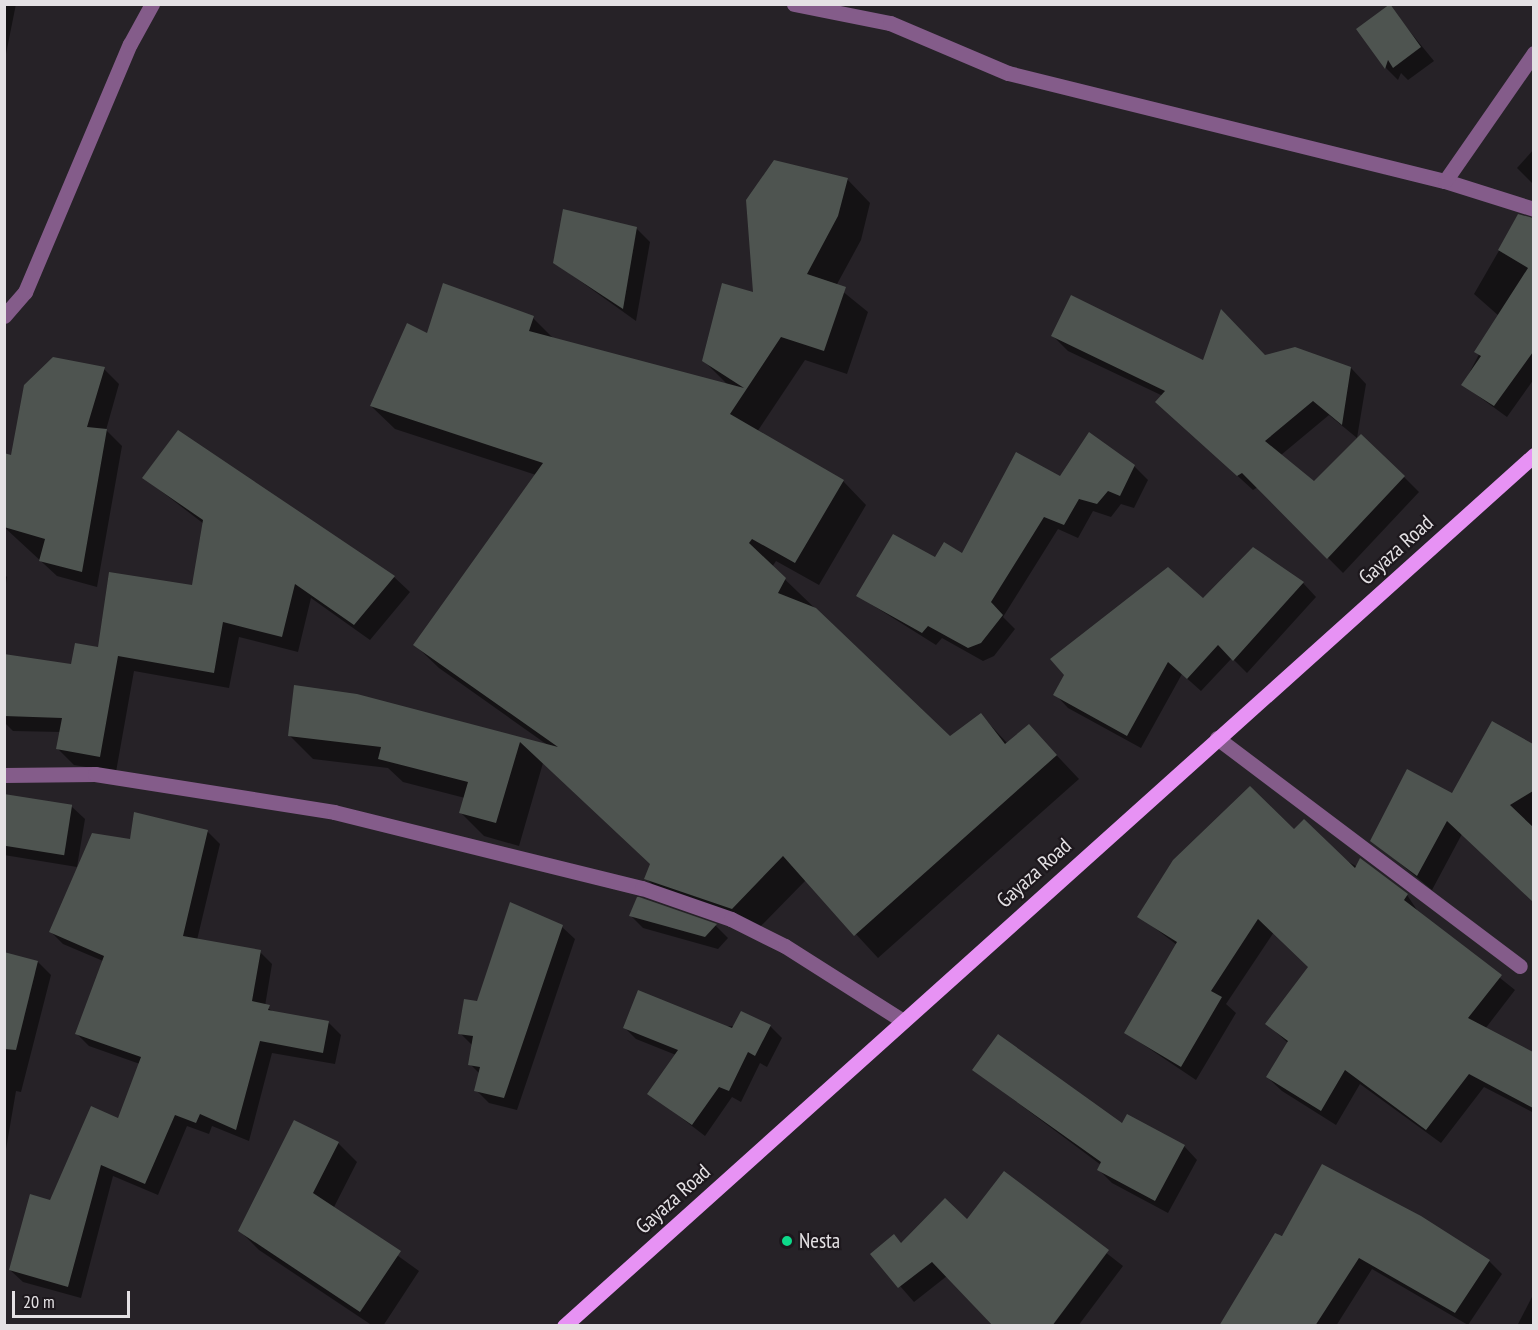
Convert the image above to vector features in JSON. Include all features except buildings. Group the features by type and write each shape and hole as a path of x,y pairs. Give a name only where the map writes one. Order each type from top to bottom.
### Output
{"main road":[{"name":"Gayaza Road","path":"564,1326 1533,455"}],"street":[{"path":"4,316 25,292 130,44 152,4"},
{"path":"794,4 890,23 1008,73 1445,181 1533,209"},
{"path":"1445,181 1533,53"},
{"path":"1217,738 1520,966"},
{"path":"4,775 95,774 334,812 631,885 731,919 785,946 903,1021"}],"place":[{"name":"Nesta","path":"787,1241"}]}
